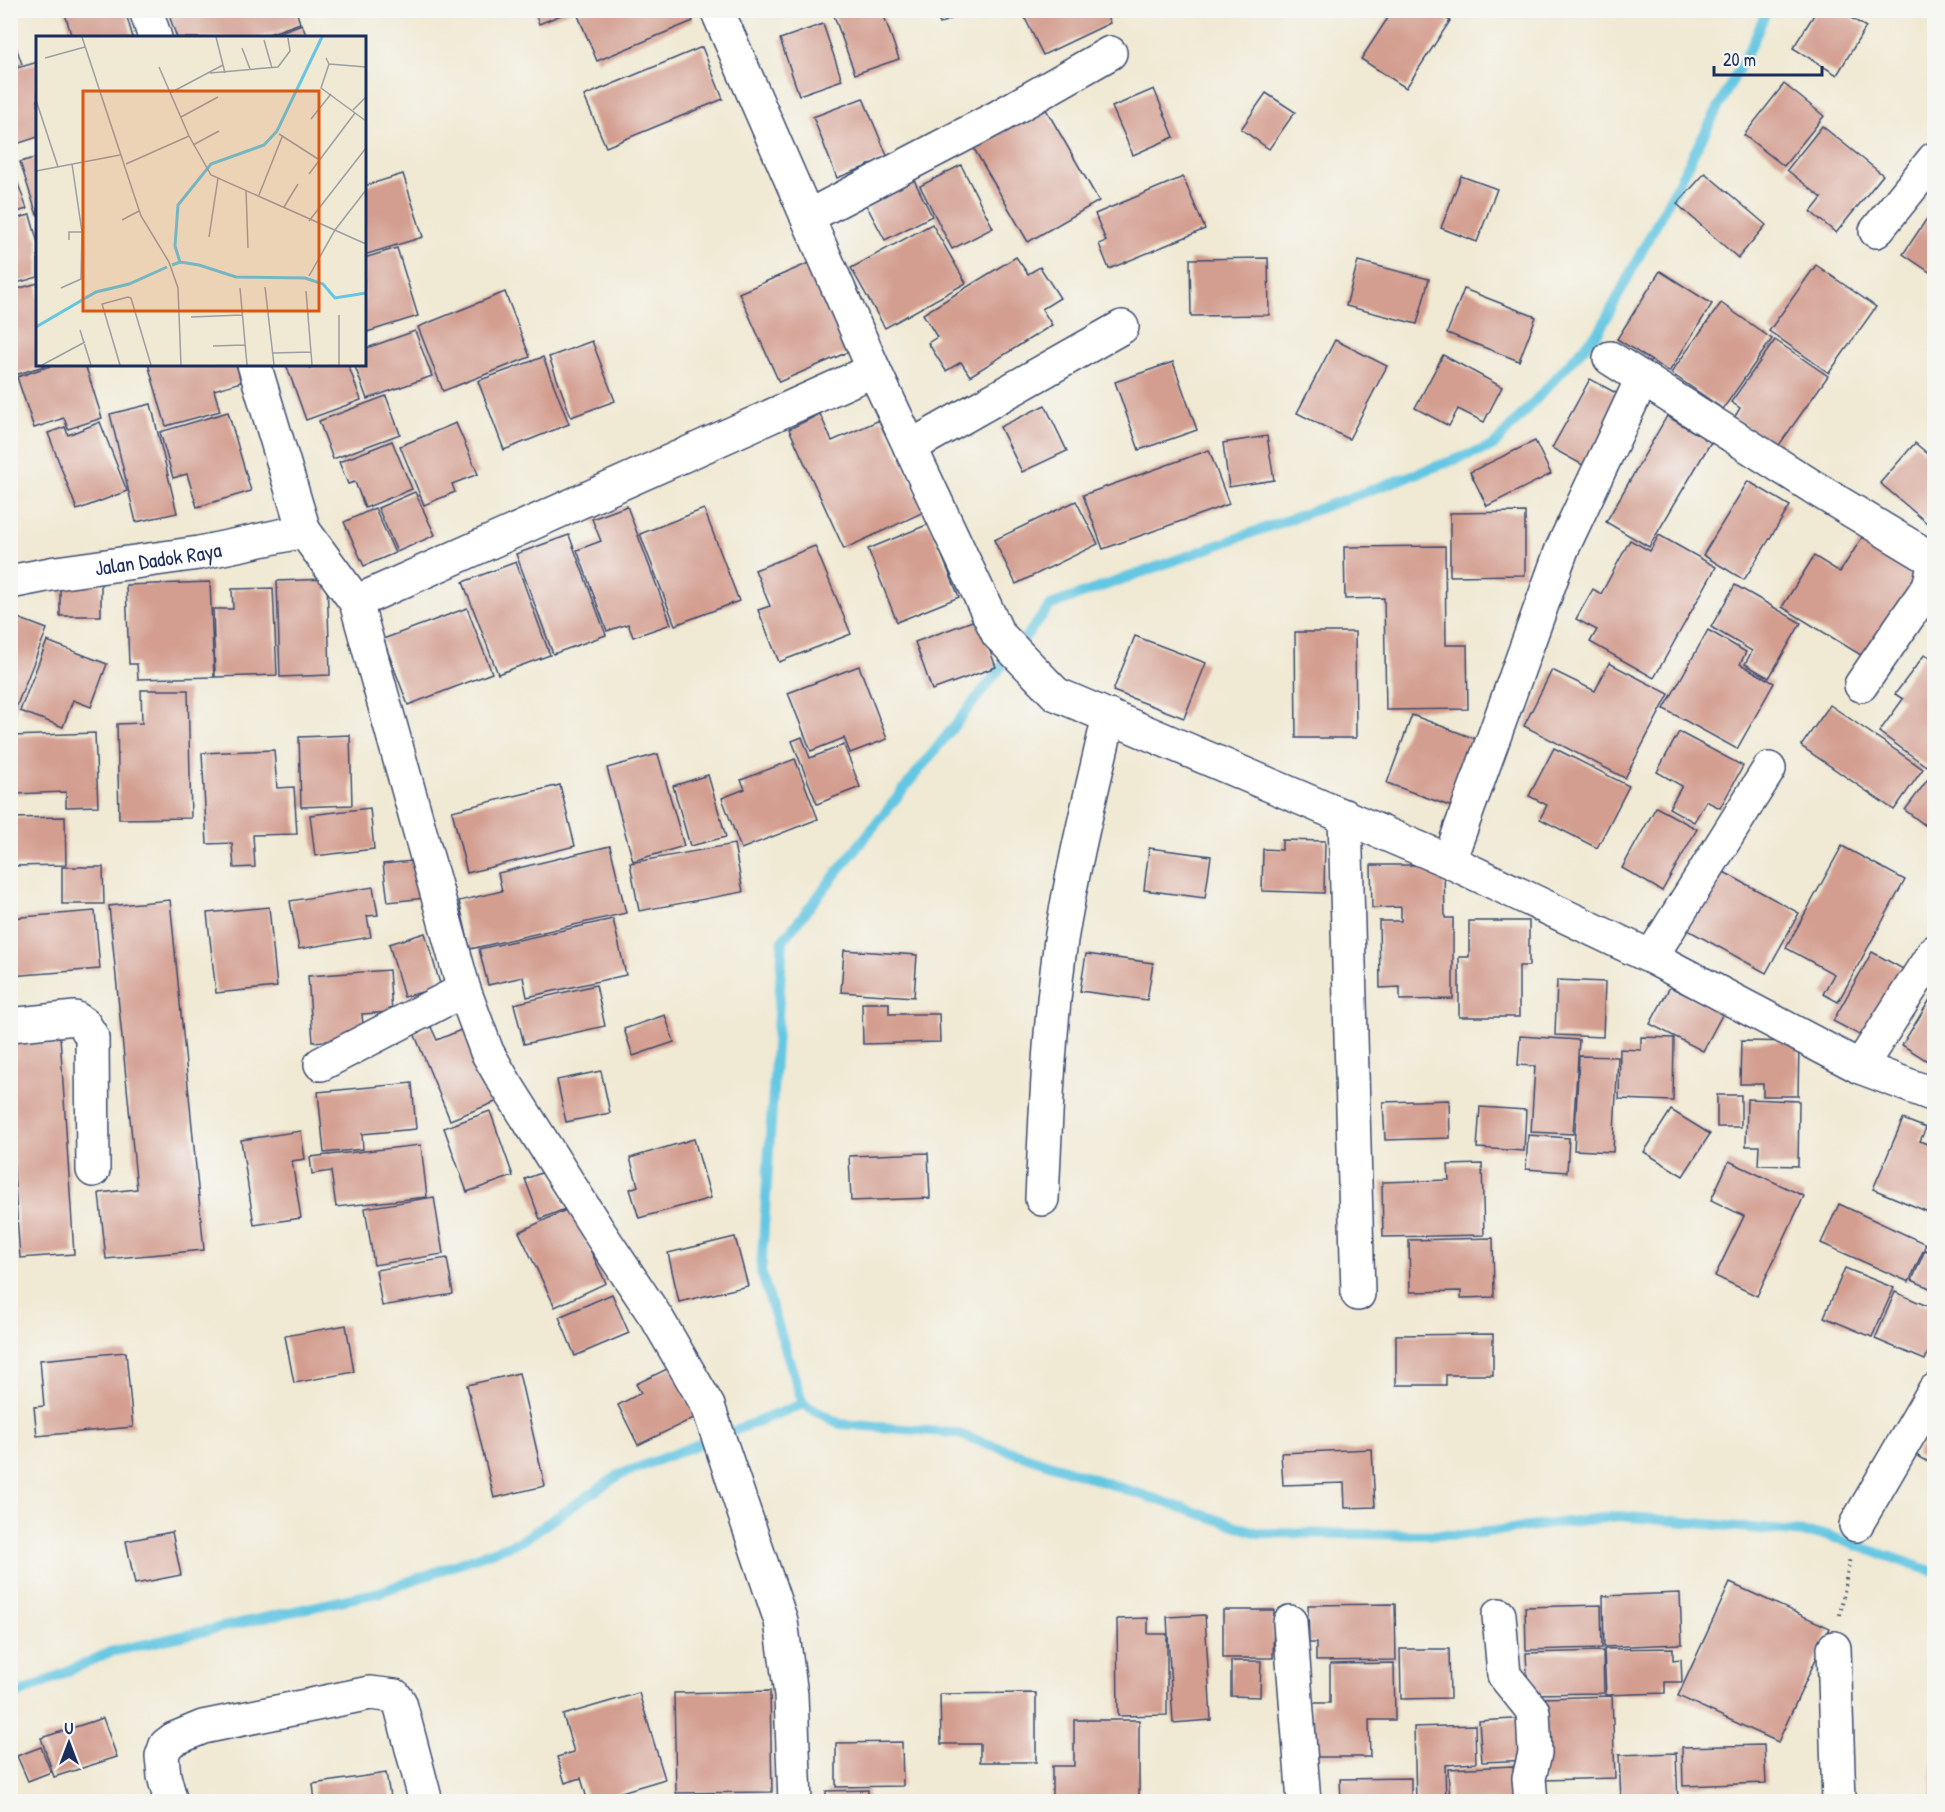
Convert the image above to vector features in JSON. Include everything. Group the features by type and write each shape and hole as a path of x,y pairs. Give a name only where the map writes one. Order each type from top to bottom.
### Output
{"street":[{"path":"146,10 154,36"},
{"path":"725,13 807,217 874,370 998,634 1056,694 1449,861 1652,957 1860,1067 1935,1095"},
{"path":"807,217 998,117 1110,52"},
{"path":"1876,231 1935,159"},
{"path":"910,447 1122,327"},
{"path":"1610,358 1821,492 1933,557 1933,571 1929,586 1861,685"},
{"path":"255,366 304,531 356,602 464,990 487,1052 601,1235 658,1320 708,1406 781,1621 791,1695 795,1802"},
{"path":"356,602 874,370"},
{"path":"1449,861 1562,549 1642,380"},
{"name":"Jalan Dadok Raya","path":"10,582 56,573 199,553 304,531"},
{"path":"1042,1200 1049,1047 1062,939 1109,716"},
{"path":"1652,957 1769,769"},
{"path":"1345,816 1358,1294"},
{"path":"1860,1067 1935,952"},
{"path":"321,1064 464,990"},
{"path":"10,1025 75,1018 84,1024 92,1037 93,1170"},
{"path":"1856,1525 1935,1390"},
{"path":"1499,1615 1504,1675 1533,1711 1535,1753 1530,1778 1531,1802"},
{"path":"1290,1622 1304,1802"},
{"path":"1834,1648 1839,1802"},
{"path":"171,1802 164,1776 162,1756 166,1745 174,1739 203,1727 369,1693 395,1696 400,1703 426,1802"}],"path":[{"path":"1834,1648 1856,1525"}],"building":[{"path":"64,10 125,10 132,36 71,36"},
{"path":"192,10 296,10 300,23 264,36 176,36 170,18"},
{"path":"534,10 571,10 571,11 539,24"},
{"path":"583,10 689,10 693,21 597,61 577,13"},
{"path":"832,10 882,10 899,59 855,74"},
{"path":"934,10 970,10 940,24"},
{"path":"1021,10 1105,10 1110,23 1043,55"},
{"path":"1393,10 1434,10 1450,21 1406,88 1361,59"},
{"path":"1817,10 1838,10 1866,27 1837,75 1793,48"},
{"path":"302,24 306,36 269,36"},
{"path":"823,24 842,80 799,95 780,39"},
{"path":"10,30 22,64 10,68"},
{"path":"702,47 723,99 606,147 584,96"},
{"path":"36,63 36,138 10,146 10,70"},
{"path":"1784,84 1824,116 1784,166 1744,135"},
{"path":"1154,89 1174,137 1133,155 1112,107"},
{"path":"1266,93 1295,112 1269,149 1241,129"},
{"path":"863,98 888,158 837,178 813,117"},
{"path":"1044,106 1099,201 1028,242 973,147"},
{"path":"1822,126 1883,175 1836,233 1811,212 1822,198 1787,170"},
{"path":"36,158 36,212 20,162"},
{"path":"10,161 27,209 10,214"},
{"path":"961,165 993,228 952,249 920,186"},
{"path":"1705,173 1766,225 1738,258 1677,204"},
{"path":"403,174 423,237 366,254 366,185"},
{"path":"911,174 932,216 885,240 863,199"},
{"path":"1461,176 1497,189 1477,242 1441,228"},
{"path":"1183,177 1205,229 1109,269 1099,244 1106,241 1095,214"},
{"path":"1932,211 1934,212 1934,275 1903,254"},
{"path":"30,215 36,236 36,278 10,285 10,220"},
{"path":"932,224 966,283 885,328 851,268"},
{"path":"397,248 418,316 366,332 366,257"},
{"path":"1016,257 1028,274 1040,267 1060,298 1042,309 1052,325 970,376 961,362 946,371 928,343 937,337 923,314"},
{"path":"1268,258 1269,315 1191,316 1190,259"},
{"path":"1358,261 1429,279 1417,324 1346,306"},
{"path":"809,263 848,352 779,382 739,293"},
{"path":"1816,265 1876,307 1829,373 1769,331"},
{"path":"1660,271 1712,304 1669,372 1617,339"},
{"path":"36,284 36,366 44,366 15,375 10,360 10,304 13,303 10,291"},
{"path":"1464,289 1536,317 1519,361 1447,333"},
{"path":"505,292 530,357 443,391 418,327"},
{"path":"1721,303 1772,339 1723,409 1671,373"},
{"path":"415,331 432,376 367,399 355,366 366,366 366,348"},
{"path":"1335,340 1387,366 1349,439 1297,413"},
{"path":"1775,340 1828,376 1777,448 1734,418 1740,408 1731,402"},
{"path":"592,341 615,401 571,417 549,357"},
{"path":"1443,355 1502,387 1484,422 1458,409 1449,426 1415,408"},
{"path":"543,357 569,424 504,450 478,381"},
{"path":"1173,362 1197,430 1139,450 1115,382"},
{"path":"50,366 86,366 102,418 68,429 64,418 34,428 17,377"},
{"path":"149,366 237,366 241,382 214,390 220,411 166,426"},
{"path":"287,366 309,366 310,368 349,366 361,400 306,420"},
{"path":"1590,379 1629,400 1590,469 1552,448"},
{"path":"386,396 400,434 333,459 319,421"},
{"path":"151,404 177,513 136,522 110,414"},
{"path":"1045,405 1067,451 1022,472 1000,427"},
{"path":"228,412 251,491 197,507 187,474 173,478 160,432"},
{"path":"820,414 832,441 882,419 924,512 844,549 789,429"},
{"path":"1667,416 1711,442 1649,547 1606,522"},
{"path":"100,422 127,491 77,510 48,433 65,427 68,435"},
{"path":"456,423 478,474 452,484 455,492 424,505 400,446"},
{"path":"1267,436 1274,480 1229,487 1223,443"},
{"path":"392,441 412,489 365,508 355,482 348,484 339,462"},
{"path":"1535,441 1551,474 1487,506 1470,472"},
{"path":"1915,443 1934,459 1933,528 1880,483"},
{"path":"1209,450 1229,504 1103,549 1083,495"},
{"path":"1748,481 1790,506 1744,580 1703,555"},
{"path":"415,492 435,535 397,552 378,508"},
{"path":"1076,501 1098,544 1016,584 994,540"},
{"path":"627,506 671,624 633,637 628,624 607,631 577,550 601,541 592,519"},
{"path":"375,508 395,553 364,566 344,522"},
{"path":"704,509 739,601 675,625 640,534"},
{"path":"1525,512 1525,575 1450,576 1450,513"},
{"path":"929,524 959,597 897,622 868,549"},
{"path":"569,535 606,635 553,654 516,554"},
{"path":"1659,535 1716,567 1654,678 1590,642 1597,630 1576,619 1593,589 1601,594 1630,540 1650,551"},
{"path":"1863,536 1923,572 1869,660 1782,607 1814,556 1840,572"},
{"path":"815,546 851,634 779,662 758,610 770,606 755,570"},
{"path":"1445,546 1446,645 1467,645 1468,709 1386,710 1384,598 1345,599 1344,547"},
{"path":"516,562 550,655 498,674 463,582"},
{"path":"327,579 330,675 280,677 277,581"},
{"path":"101,581 101,616 60,616 60,582"},
{"path":"210,582 214,677 138,679 137,664 129,664 126,585"},
{"path":"1735,585 1801,623 1769,678 1745,664 1752,651 1711,627"},
{"path":"273,588 277,675 215,677 213,609 233,609 232,589"},
{"path":"467,608 492,673 408,705 383,639"},
{"path":"10,615 47,629 11,720 10,720"},
{"path":"978,619 996,667 932,690 915,642"},
{"path":"1708,630 1746,652 1740,664 1774,683 1737,749 1664,709"},
{"path":"1295,632 1355,632 1356,738 1296,738"},
{"path":"1135,636 1206,663 1184,718 1113,691"},
{"path":"47,641 107,664 91,707 73,700 63,727 20,711"},
{"path":"1925,654 1934,660 1934,753 1926,766 1879,732 1903,699 1895,694"},
{"path":"1609,663 1669,694 1625,778 1524,726 1552,670 1595,691"},
{"path":"859,666 887,739 850,753 844,738 811,751 788,693"},
{"path":"141,690 188,690 191,818 119,819 117,724 142,723"},
{"path":"1830,705 1923,769 1894,810 1801,746"},
{"path":"1412,715 1481,741 1455,808 1387,783"},
{"path":"1679,732 1743,766 1720,808 1706,801 1694,822 1669,808 1682,786 1657,772"},
{"path":"95,733 98,806 66,807 66,792 14,794 12,736"},
{"path":"350,735 352,805 301,807 299,737"},
{"path":"802,737 810,758 844,745 860,787 817,804 792,741"},
{"path":"1554,748 1629,786 1597,848 1540,819 1547,805 1529,796"},
{"path":"274,750 277,788 294,787 297,834 253,835 255,867 234,868 232,843 207,844 202,753"},
{"path":"658,754 684,846 633,861 607,768"},
{"path":"795,759 818,819 741,849 722,798 745,789 741,780"},
{"path":"1934,771 1934,832 1905,810"},
{"path":"708,775 726,837 690,846 673,786"},
{"path":"560,785 575,846 467,873 452,811"},
{"path":"1656,807 1697,829 1662,891 1622,868"},
{"path":"370,808 374,849 315,856 310,815"},
{"path":"65,817 66,865 10,866 10,818"},
{"path":"1282,840 1325,841 1324,893 1262,891 1263,849 1282,850"},
{"path":"734,844 743,892 639,911 630,863"},
{"path":"610,846 626,913 470,949 459,901 502,891 498,873"},
{"path":"1842,846 1905,880 1838,1002 1823,994 1834,974 1786,948"},
{"path":"1149,848 1211,856 1205,898 1144,890"},
{"path":"422,860 426,898 388,902 383,864"},
{"path":"1371,865 1444,865 1445,918 1453,918 1453,999 1400,1000 1400,987 1380,988 1379,921 1401,921 1401,907 1372,908"},
{"path":"62,867 103,867 104,904 62,904"},
{"path":"1720,870 1799,913 1766,973 1686,929"},
{"path":"373,887 378,915 367,916 371,937 299,949 290,901"},
{"path":"170,900 204,1250 106,1259 99,1193 137,1189 109,906"},
{"path":"269,907 277,987 216,993 207,913"},
{"path":"95,911 100,969 10,976 10,918"},
{"path":"613,919 626,975 527,997 523,977 488,985 479,949"},
{"path":"1469,921 1529,921 1529,966 1519,966 1519,1017 1459,1017 1459,957 1469,957"},
{"path":"425,933 441,987 404,997 389,944"},
{"path":"844,950 917,955 914,997 841,992"},
{"path":"1872,952 1905,970 1867,1039 1833,1021"},
{"path":"1086,954 1153,963 1147,1000 1080,991"},
{"path":"389,970 392,1012 362,1014 364,1038 313,1042 308,976"},
{"path":"1557,980 1605,982 1603,1037 1555,1035"},
{"path":"596,985 605,1026 524,1044 514,1004"},
{"path":"1670,987 1723,1013 1703,1051 1650,1024"},
{"path":"1934,993 1934,1059 1932,1064 1902,1045"},
{"path":"862,1003 889,1003 889,1014 939,1014 940,1042 863,1044"},
{"path":"665,1015 674,1042 633,1056 624,1029"},
{"path":"431,1027 437,1040 468,1027 498,1101 450,1120 414,1033"},
{"path":"60,1036 74,1254 20,1258 10,1117 10,1040"},
{"path":"1520,1036 1579,1040 1573,1134 1531,1132 1535,1066 1518,1065"},
{"path":"1641,1037 1674,1038 1673,1101 1619,1099 1620,1049 1641,1050"},
{"path":"1741,1041 1799,1042 1798,1096 1763,1096 1763,1084 1740,1084"},
{"path":"1579,1056 1618,1057 1613,1152 1574,1150"},
{"path":"601,1071 610,1113 566,1122 557,1080"},
{"path":"412,1083 416,1129 362,1134 363,1149 324,1153 318,1092"},
{"path":"1717,1095 1741,1095 1741,1127 1717,1127"},
{"path":"1747,1099 1799,1101 1798,1166 1758,1165 1759,1146 1746,1146"},
{"path":"1449,1100 1450,1138 1385,1140 1383,1102"},
{"path":"1480,1107 1526,1110 1524,1151 1477,1148"},
{"path":"1671,1110 1710,1134 1683,1176 1644,1152"},
{"path":"490,1111 513,1176 467,1192 444,1128"},
{"path":"1903,1119 1926,1128 1920,1141 1934,1147 1933,1214 1873,1189"},
{"path":"301,1131 305,1159 292,1161 301,1218 254,1225 241,1140"},
{"path":"1528,1135 1569,1138 1567,1172 1526,1169"},
{"path":"694,1139 711,1198 639,1218 630,1189 638,1186 630,1158"},
{"path":"421,1145 427,1197 336,1207 331,1171 312,1174 310,1157"},
{"path":"928,1153 930,1198 851,1201 849,1156"},
{"path":"1729,1161 1804,1196 1757,1296 1715,1276 1744,1216 1711,1200"},
{"path":"1482,1164 1484,1235 1383,1237 1382,1182 1449,1180 1448,1165"},
{"path":"549,1170 565,1209 540,1219 525,1179"},
{"path":"434,1197 443,1254 374,1265 365,1208"},
{"path":"1839,1204 1926,1244 1909,1282 1821,1243"},
{"path":"570,1208 606,1283 555,1307 519,1232"},
{"path":"735,1237 748,1286 679,1302 668,1253"},
{"path":"1493,1238 1494,1297 1461,1298 1461,1291 1410,1292 1409,1240"},
{"path":"1925,1250 1934,1254 1934,1290 1912,1280"},
{"path":"447,1258 453,1294 382,1306 376,1270"},
{"path":"1845,1268 1894,1288 1872,1337 1824,1317"},
{"path":"1895,1292 1934,1309 1934,1337 1925,1360 1875,1339"},
{"path":"612,1294 629,1333 575,1356 559,1317"},
{"path":"346,1325 354,1372 294,1383 285,1336"},
{"path":"1493,1334 1493,1375 1446,1375 1446,1385 1396,1385 1396,1335"},
{"path":"126,1352 133,1427 37,1436 34,1407 44,1406 40,1360"},
{"path":"671,1367 696,1417 638,1445 618,1405 641,1393 636,1384"},
{"path":"519,1373 545,1486 494,1498 467,1385"},
{"path":"1934,1421 1934,1465 1916,1455"},
{"path":"1372,1449 1375,1507 1345,1508 1344,1483 1283,1485 1281,1453"},
{"path":"172,1532 181,1575 135,1584 126,1541"},
{"path":"1730,1583 1830,1628 1778,1742 1678,1696"},
{"path":"1680,1593 1682,1644 1604,1647 1603,1596"},
{"path":"1395,1604 1396,1660 1316,1661 1316,1643 1309,1643 1308,1605"},
{"path":"1601,1605 1602,1648 1526,1650 1525,1607"},
{"path":"1223,1610 1274,1610 1273,1658 1223,1658"},
{"path":"1205,1615 1211,1720 1173,1723 1167,1617"},
{"path":"1148,1618 1148,1634 1167,1634 1167,1715 1118,1716 1117,1619"},
{"path":"1673,1648 1673,1660 1681,1659 1682,1682 1665,1682 1665,1693 1606,1695 1604,1649"},
{"path":"1400,1649 1449,1649 1450,1698 1401,1699"},
{"path":"1603,1651 1604,1693 1528,1694 1526,1653"},
{"path":"1231,1661 1261,1661 1260,1697 1231,1696"},
{"path":"1394,1663 1395,1720 1369,1720 1370,1757 1312,1757 1312,1703 1330,1703 1330,1664"},
{"path":"770,1691 772,1792 676,1793 674,1693"},
{"path":"639,1693 665,1779 588,1802 581,1778 565,1783 557,1757 574,1752 563,1715"},
{"path":"1036,1693 1036,1762 980,1762 980,1744 941,1744 940,1694"},
{"path":"1612,1696 1615,1778 1545,1780 1542,1698"},
{"path":"103,1718 117,1757 54,1777 41,1738"},
{"path":"1529,1718 1531,1760 1482,1762 1479,1721"},
{"path":"1074,1720 1139,1720 1139,1802 1052,1802 1052,1766 1074,1766"},
{"path":"1475,1725 1476,1763 1445,1765 1446,1802 1416,1802 1414,1727"},
{"path":"902,1742 903,1786 836,1787 836,1743"},
{"path":"1764,1745 1766,1783 1683,1786 1682,1747"},
{"path":"41,1747 51,1772 28,1781 17,1756"},
{"path":"1676,1753 1678,1802 1621,1802 1619,1755"},
{"path":"1932,1762 1934,1762 1934,1802 1909,1802 1909,1798 1932,1798"},
{"path":"1513,1766 1515,1802 1450,1802 1448,1769"},
{"path":"386,1773 391,1802 315,1802 313,1784"},
{"path":"1411,1778 1411,1802 1341,1802 1340,1779"},
{"path":"868,1790 868,1802 826,1802 826,1791"}],"waterway":[{"path":"803,1404 761,1272 783,940 1051,605 1493,446 1600,330 1753,42 1767,10"},
{"path":"10,1698 110,1652 380,1592 521,1541 619,1475 803,1404 840,1424 955,1433 1258,1533 1462,1535 1619,1516 1826,1535 1934,1572"}]}
